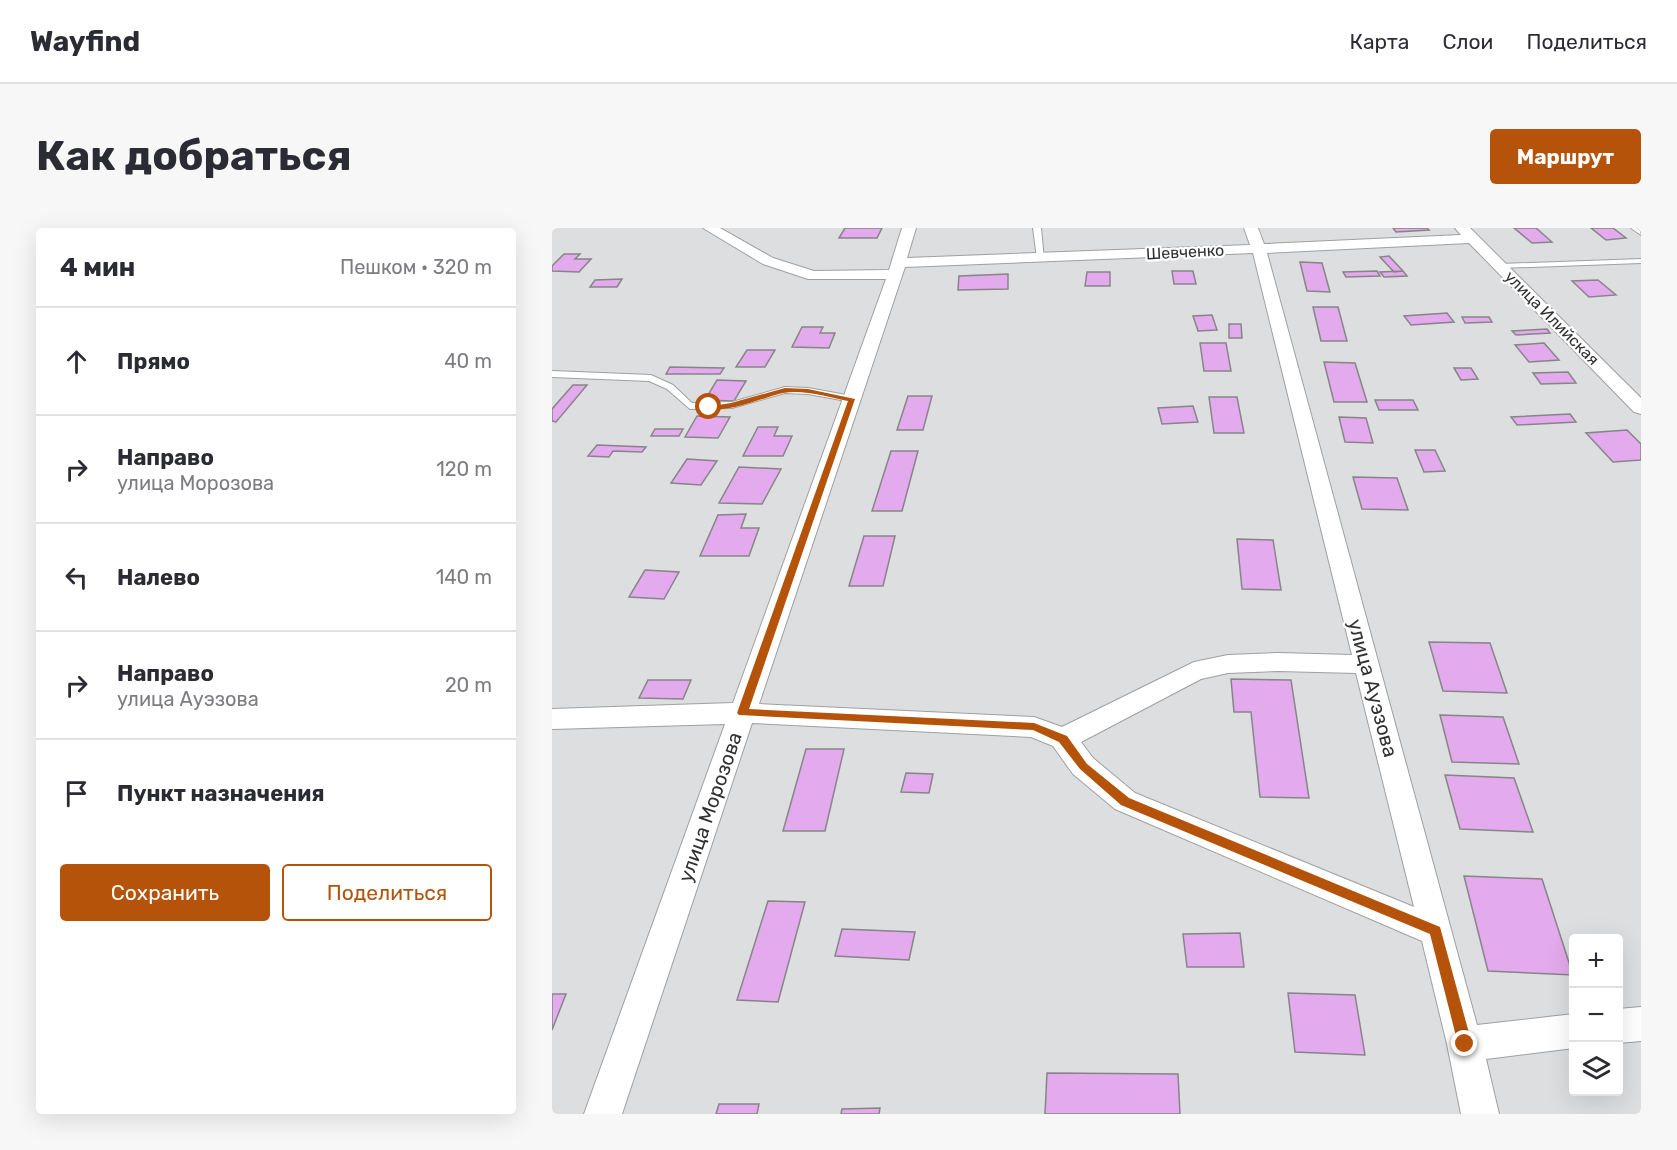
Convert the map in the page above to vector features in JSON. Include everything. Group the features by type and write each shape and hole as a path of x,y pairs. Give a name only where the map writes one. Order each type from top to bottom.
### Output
{"street":[{"name":"Шевченко","path":"710,228 768,261 813,276 1255,238 1467,233"},
{"name":"улица Морозова","path":"603,1114 897,269 909,228"},
{"name":"улица Илийская","path":"1467,233 1641,408"},
{"name":"улица Ауэзова","path":"1255,238 1436,931 1480,1114"},
{"path":"1063,739 1194,671 1238,663 1366,664"},
{"path":"552,719 742,713 1034,727 1063,739 1083,766 1125,801 1436,931"},
{"path":"1623,1026 1641,1024"},
{"path":"1465,1044 1569,1032"}],"lane":[{"path":"1037,228 1041,258"},
{"path":"1635,228 1641,233"},
{"path":"1500,266 1641,261"},
{"path":"552,374 651,378 669,387 690,406 732,405 785,390 808,391 852,399"}],"building":[{"path":"845,228 882,228 877,238 839,238"},
{"path":"1393,228 1427,228 1429,230 1396,232"},
{"path":"1514,228 1536,228 1552,242 1532,243"},
{"path":"1591,228 1613,228 1626,238 1606,240"},
{"path":"564,254 580,254 575,259 591,259 579,272 552,271 552,266"},
{"path":"1389,256 1403,271 1394,272 1380,257"},
{"path":"1300,262 1322,263 1330,292 1307,291"},
{"path":"1172,271 1193,271 1196,284 1174,284"},
{"path":"1377,271 1380,276 1346,277 1343,272"},
{"path":"1403,271 1407,276 1384,277 1380,272"},
{"path":"1087,272 1110,272 1110,286 1085,286"},
{"path":"1008,274 1008,289 958,290 959,276"},
{"path":"622,279 617,287 590,287 595,280"},
{"path":"1598,280 1616,295 1589,297 1572,281"},
{"path":"1313,307 1338,307 1347,341 1321,341"},
{"path":"1447,313 1454,322 1411,325 1404,316"},
{"path":"1212,315 1217,330 1198,331 1193,316"},
{"path":"1462,317 1489,317 1492,322 1465,323"},
{"path":"1229,324 1241,324 1242,338 1229,338"},
{"path":"802,327 823,327 820,333 835,333 829,348 792,347"},
{"path":"1547,329 1550,333 1516,335 1512,331"},
{"path":"1200,343 1226,343 1231,371 1204,371"},
{"path":"1544,343 1559,360 1529,362 1515,345"},
{"path":"747,350 775,350 765,367 736,367"},
{"path":"1324,362 1355,363 1367,402 1334,402"},
{"path":"670,367 724,368 720,374 666,374"},
{"path":"1454,368 1471,368 1478,379 1461,380"},
{"path":"1568,372 1576,383 1541,384 1533,373"},
{"path":"717,380 746,381 734,401 705,400"},
{"path":"573,385 587,385 556,422 552,421 552,409"},
{"path":"908,396 932,396 923,430 897,430"},
{"path":"1209,397 1237,397 1244,433 1214,433"},
{"path":"1375,400 1413,400 1418,410 1379,410"},
{"path":"1193,406 1198,422 1162,424 1158,408"},
{"path":"1570,414 1576,422 1517,425 1511,417"},
{"path":"697,416 730,417 718,438 685,437"},
{"path":"1339,417 1366,418 1373,443 1345,442"},
{"path":"758,427 778,427 774,436 792,436 783,456 743,456"},
{"path":"655,429 683,429 679,436 651,436"},
{"path":"1627,430 1641,444 1641,460 1613,462 1586,433"},
{"path":"597,445 646,447 642,452 613,451 609,457 588,456"},
{"path":"1415,450 1435,450 1445,471 1424,472"},
{"path":"891,451 918,451 902,511 872,511"},
{"path":"687,459 717,461 701,485 671,483"},
{"path":"739,467 781,469 762,504 719,503"},
{"path":"1353,477 1397,478 1408,510 1362,509"},
{"path":"746,514 741,528 759,528 749,556 700,556 718,515"},
{"path":"864,536 895,536 883,586 849,586"},
{"path":"1237,539 1273,540 1281,590 1242,589"},
{"path":"645,570 679,572 664,599 629,597"},
{"path":"1429,642 1490,643 1507,693 1443,691"},
{"path":"1231,679 1291,680 1309,798 1260,797 1251,712 1234,712"},
{"path":"648,680 691,680 683,699 639,698"},
{"path":"1440,715 1503,717 1519,764 1452,762"},
{"path":"806,749 844,749 825,831 783,831"},
{"path":"906,773 933,774 929,793 901,792"},
{"path":"1445,775 1514,778 1533,832 1460,829"},
{"path":"1464,876 1542,879 1569,963 1569,975 1488,971"},
{"path":"768,901 805,902 778,1002 737,1000"},
{"path":"842,929 915,932 909,960 835,956"},
{"path":"1240,933 1244,967 1187,967 1183,934"},
{"path":"1288,993 1355,995 1365,1055 1295,1052"},
{"path":"552,994 566,994 552,1030"},
{"path":"1047,1073 1178,1074 1180,1114 1045,1114"},
{"path":"719,1104 759,1104 757,1114 716,1114"},
{"path":"880,1108 879,1114 841,1114 842,1109"}],"route":[{"path":"709,407 732,405 785,390 808,391 852,399 742,713 1034,727 1063,739 1083,766 1125,801 1436,931 1465,1044"}]}
